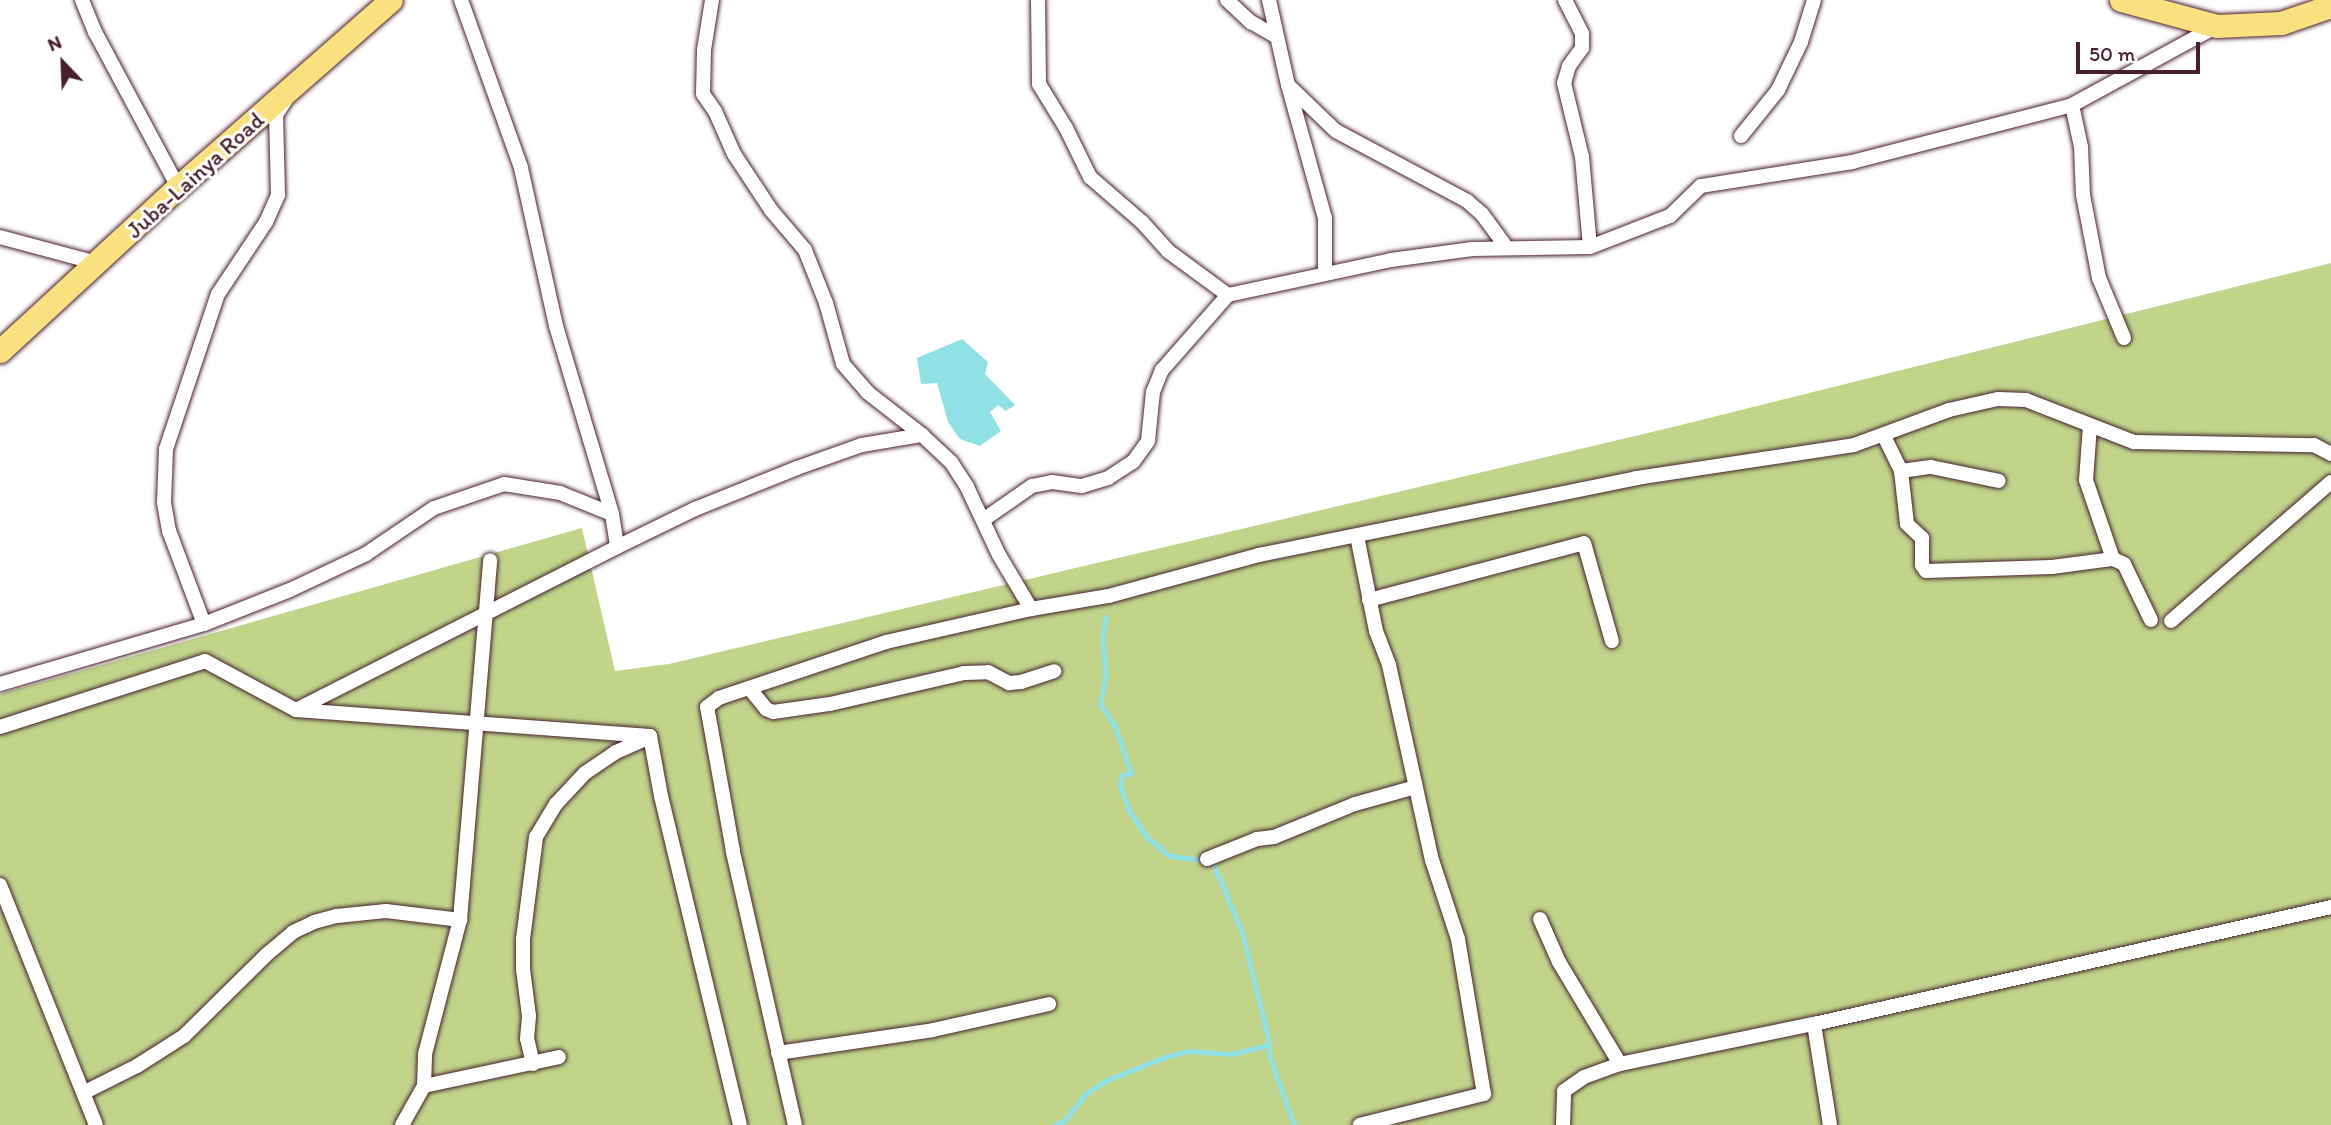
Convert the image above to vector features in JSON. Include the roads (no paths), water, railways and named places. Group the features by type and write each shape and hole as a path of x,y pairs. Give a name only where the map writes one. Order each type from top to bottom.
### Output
{"main road":[{"name":"Juba-Lainya Road","path":"0,351 178,187 391,0"},
{"path":"2121,0 2217,26 2281,23 2331,6"}],"street":[{"path":"82,0 95,32 178,187"},
{"path":"461,0 521,168 556,327 612,514 617,547"},
{"path":"712,0 704,50 703,94 715,111 734,154 756,188 805,250 826,303 843,364 867,392 922,435 951,462 1031,609"},
{"path":"1038,0 1039,84 1066,128 1090,177 1142,222 1168,251 1228,295"},
{"path":"1227,0 1251,22 1275,36"},
{"path":"1269,0 1275,36 1325,218 1325,270"},
{"path":"1565,0 1582,34 1582,48 1569,66 1563,83 1582,157 1590,247"},
{"path":"1741,136 1778,90 1801,42 1814,0"},
{"path":"983,520 1032,486 1052,482 1082,486 1108,478 1133,462 1148,441 1153,392 1162,370 1228,295 1391,260 1472,249 1590,247 1670,216 1701,187 1852,162 2072,105 2217,26"},
{"path":"204,624 169,531 164,502 166,449 218,294 266,222 278,195 276,115 296,84"},
{"path":"1288,85 1336,131 1467,201 1482,214 1507,248"},
{"path":"2072,105 2081,148 2083,195 2099,278 2124,338"},
{"path":"0,237 97,263"},
{"path":"795,1125 733,850 707,707 719,698 886,642 1031,609 1110,596 1247,558 1636,478 1801,456 1884,436 1949,410 1998,399 2026,400 2134,442 2314,445 2331,454"},
{"path":"2090,426 2086,480 2113,559"},
{"path":"296,710 695,509 862,445 922,435"},
{"path":"1884,436 1901,471 1906,521 1910,529 1922,538 1922,565 1926,571 2052,567 2113,559 2124,565 2151,620"},
{"path":"1901,471 1931,467 1998,481"},
{"path":"2171,621 2331,482"},
{"path":"0,684 204,624 290,590 366,554 434,508 504,484 560,493 612,514"},
{"path":"1357,536 1376,631 1389,665 1432,860 1458,939 1484,1094 1360,1125"},
{"path":"1369,600 1584,543 1612,641"},
{"path":"402,1125 424,1086 425,1054 460,920 490,560"},
{"path":"0,727 205,661 215,663 232,677 296,710 650,736"},
{"path":"750,689 766,709 773,712 830,704 964,673 988,673 1009,683 1021,682 1054,671"},
{"path":"533,1063 527,1039 529,1016 523,969 523,939 536,837 556,804 585,773 616,752 650,736"},
{"path":"650,736 661,796 740,1125"},
{"path":"1208,859 1257,839 1274,837 1355,804 1416,788"},
{"path":"0,885 96,1125"},
{"path":"1563,1125 1564,1091 1584,1077 1620,1064 1814,1024 2331,907"},
{"path":"0,910 15,921"},
{"path":"85,1092 137,1066 184,1036 266,955 293,932 314,922 337,916 386,911 460,920"},
{"path":"1540,919 1559,962 1620,1064"},
{"path":"778,1054 933,1030 1049,1004"},
{"path":"1814,1024 1830,1125"},
{"path":"424,1086 559,1057"}],"water":[{"path":"962,339 988,362 985,374 1015,405 1006,411 998,405 990,412 1001,431 980,446 960,439 948,422 937,383 921,384 917,358"}],"waterway":[{"path":"1106,617 1102,637 1106,673 1100,704 1115,726 1131,773 1122,775 1120,786 1130,812 1147,837 1170,856 1212,861 1242,932 1268,1037 1269,1055 1294,1125"},
{"path":"1054,1125 1065,1120 1085,1094 1107,1080 1165,1057 1187,1051 1232,1054 1268,1045"}]}
